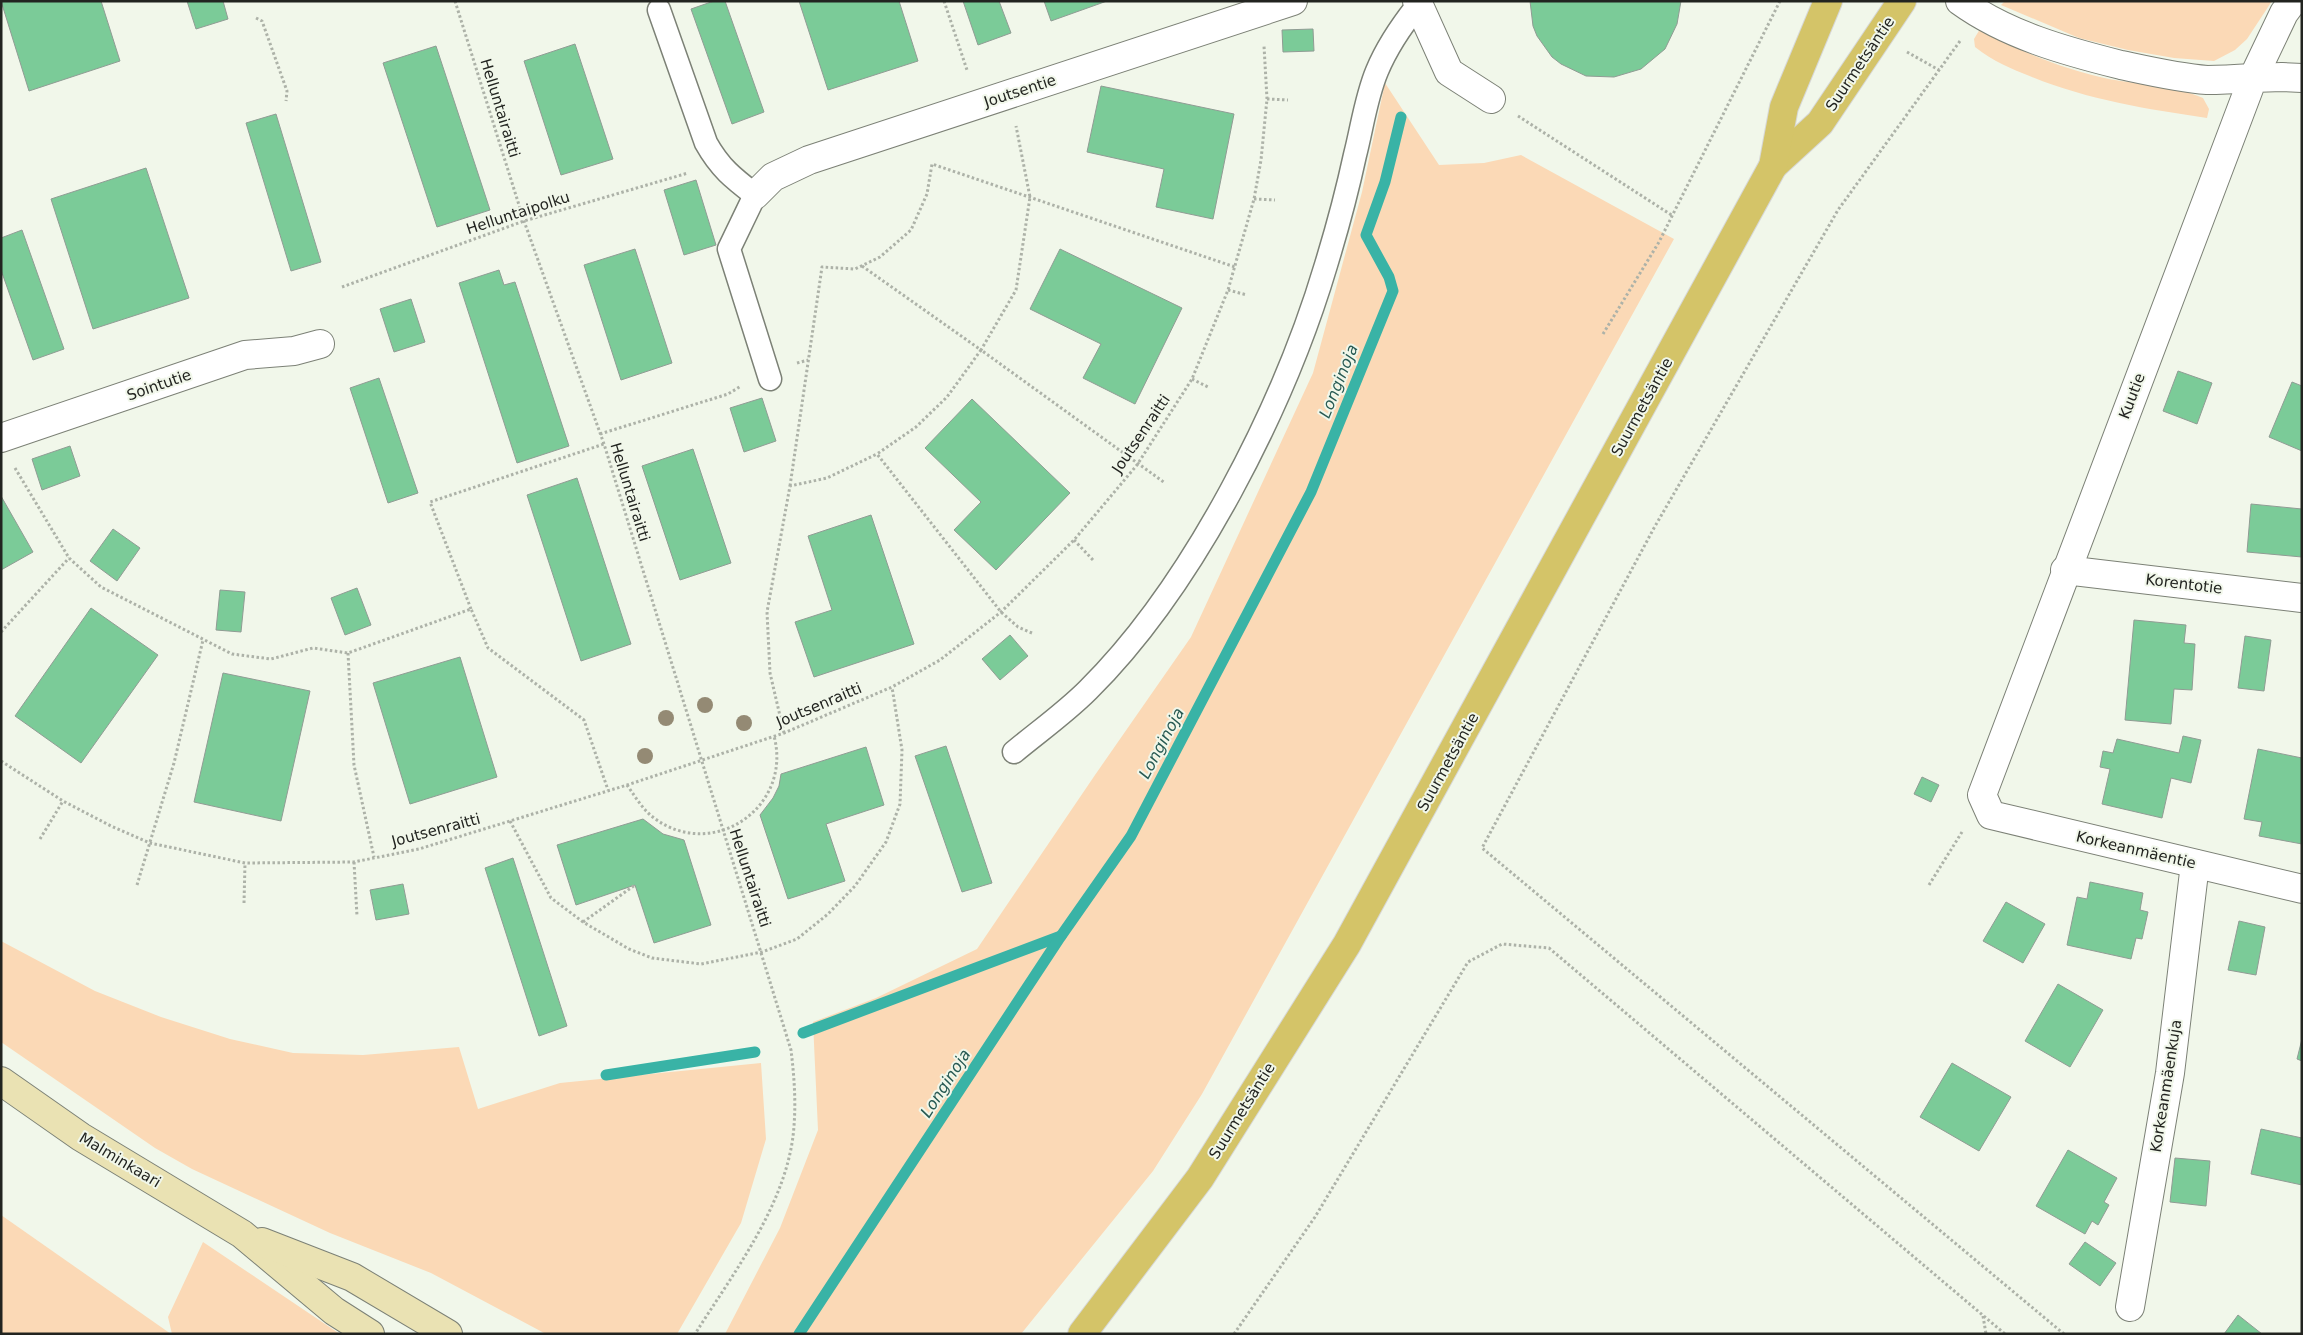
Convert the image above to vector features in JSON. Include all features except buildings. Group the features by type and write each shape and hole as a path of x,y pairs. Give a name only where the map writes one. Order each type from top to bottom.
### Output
{"main road":[{"name":"Suurmetsäntie","path":"1082,1334 1200,1178 1347,944 1773,166 1784,107 1828,1"},
{"name":"Suurmetsäntie","path":"1773,166 1820,123 1902,1"},
{"name":"Malminkaari","path":"1,1081 81,1137 242,1234 334,1311 370,1334"},
{"name":"Malminkaari","path":"242,1234 352,1276 448,1334"}],"street":[{"name":"Joutsentie","path":"755,195 773,177 809,160 1293,1"},
{"path":"1960,1 1977,14 2067,52 2150,71 2207,80 2282,76 2302,78"},
{"name":"Kuutie","path":"1982,795 2253,78 2284,13 2293,1"},
{"path":"1417,3 1449,72 1491,100"},
{"name":"Sointutie","path":"3,437 245,355 294,351 320,344"},
{"name":"Korentotie","path":"2066,570 2302,598"},
{"name":"Korkeanmäentie","path":"1982,795 1991,816 2302,889"},
{"name":"Korkeanmäenkuja","path":"2130,1308 2170,1073 2195,864"}],"lane":[{"path":"1014,752 1087,691 1120,655 1154,612 1225,500 1266,418 1310,316 1341,216 1377,71 1398,30 1417,3"},
{"path":"659,10 706,143 716,162 729,175 755,195 729,249 768,375"}],"path":[{"name":"Helluntairaitti","path":"455,1 524,221 604,444 775,992 791,1050 796,1095 794,1128 787,1162 772,1206 756,1236 695,1334"},
{"path":"944,1 967,70"},
{"path":"1603,334 1673,216 1780,1"},
{"path":"256,18 262,22 287,91 286,101"},
{"name":"Joutsenraitti","path":"1,762 63,801 111,826 150,843 245,863 354,862 419,849 627,785 784,733 892,687 940,660 1001,612 1074,540 1137,465 1192,379 1228,290 1254,199 1261,160 1267,100 1263,41"},
{"path":"1950,58 1838,210 1654,528 1482,848 2064,1334"},
{"path":"790,486 827,478 877,454 916,428 948,397 981,350 1016,290 1030,197 1007,94"},
{"path":"1267,100 1288,100"},
{"path":"1491,100 1673,216"},
{"path":"784,733 770,673 768,612 790,486 822,267 855,269 880,257 911,230 927,194 932,164 1235,267"},
{"name":"Helluntaipolku","path":"342,287 524,221 695,170"},
{"path":"1254,199 1275,200"},
{"path":"861,266 981,350 1137,465 1165,483"},
{"path":"1228,290 1247,295"},
{"path":"600,434 728,394 768,375 808,360"},
{"path":"1192,379 1208,387"},
{"path":"3,437 13,464 70,558 101,587 232,654 271,659 313,648 348,653 471,609"},
{"path":"604,444 430,502 488,648 584,720 608,790"},
{"path":"877,454 1001,612 1018,627 1032,632"},
{"path":"1074,540 1093,560"},
{"path":"1,632 70,558"},
{"path":"137,884 174,763 203,640"},
{"path":"348,653 354,765 374,858"},
{"path":"510,821 551,898 583,922 630,949 652,958 701,964 762,952 797,939 828,914 856,886 886,842 900,804 901,795 902,750 892,687"},
{"path":"627,785 654,818 668,825 683,832 706,835 723,830 749,817 768,794 775,772 777,749 774,736"},
{"path":"1930,884 1956,844 1982,795"},
{"path":"40,839 63,801"},
{"path":"354,862 358,916"},
{"path":"244,903 245,863"},
{"path":"583,922 635,885"},
{"path":"1234,1334 1316,1217 1468,962 1502,944 1549,948 2005,1334"},
{"path":"1983,1315 1986,1334"}],"shaded area":[{"path":"2005,1 2272,1 2247,39 2235,50 2214,61 2174,58 2128,50 2079,38 2001,5"},
{"path":"1980,29 2026,52 2075,70 2109,79 2180,90 2203,98 2209,109 2207,118 2097,98 2053,85 2009,68 1975,47 1974,39"},
{"path":"1385,83 1439,165 1484,163 1521,155 1674,239 1202,1094 1153,1171 1021,1334 725,1334 780,1228 818,1130 813,1022 876,998 977,949 1191,637 1313,373 1362,192"},
{"path":"1,941 95,991 161,1017 230,1039 293,1053 363,1055 459,1047 478,1109 560,1083 761,1063 766,1139 741,1223 677,1334 546,1334 431,1273 330,1233 192,1169 155,1148 1,1042"},
{"path":"1,1215 171,1334 1,1334"},
{"path":"203,1242 340,1334 172,1334 168,1317"}],"waterway":[{"name":"Longinoja","path":"799,1334 1061,936 1131,836 1311,492 1393,291 1389,277 1366,235 1385,182 1401,117"},
{"path":"803,1033 1061,936"},
{"path":"606,1075 755,1052"}]}
